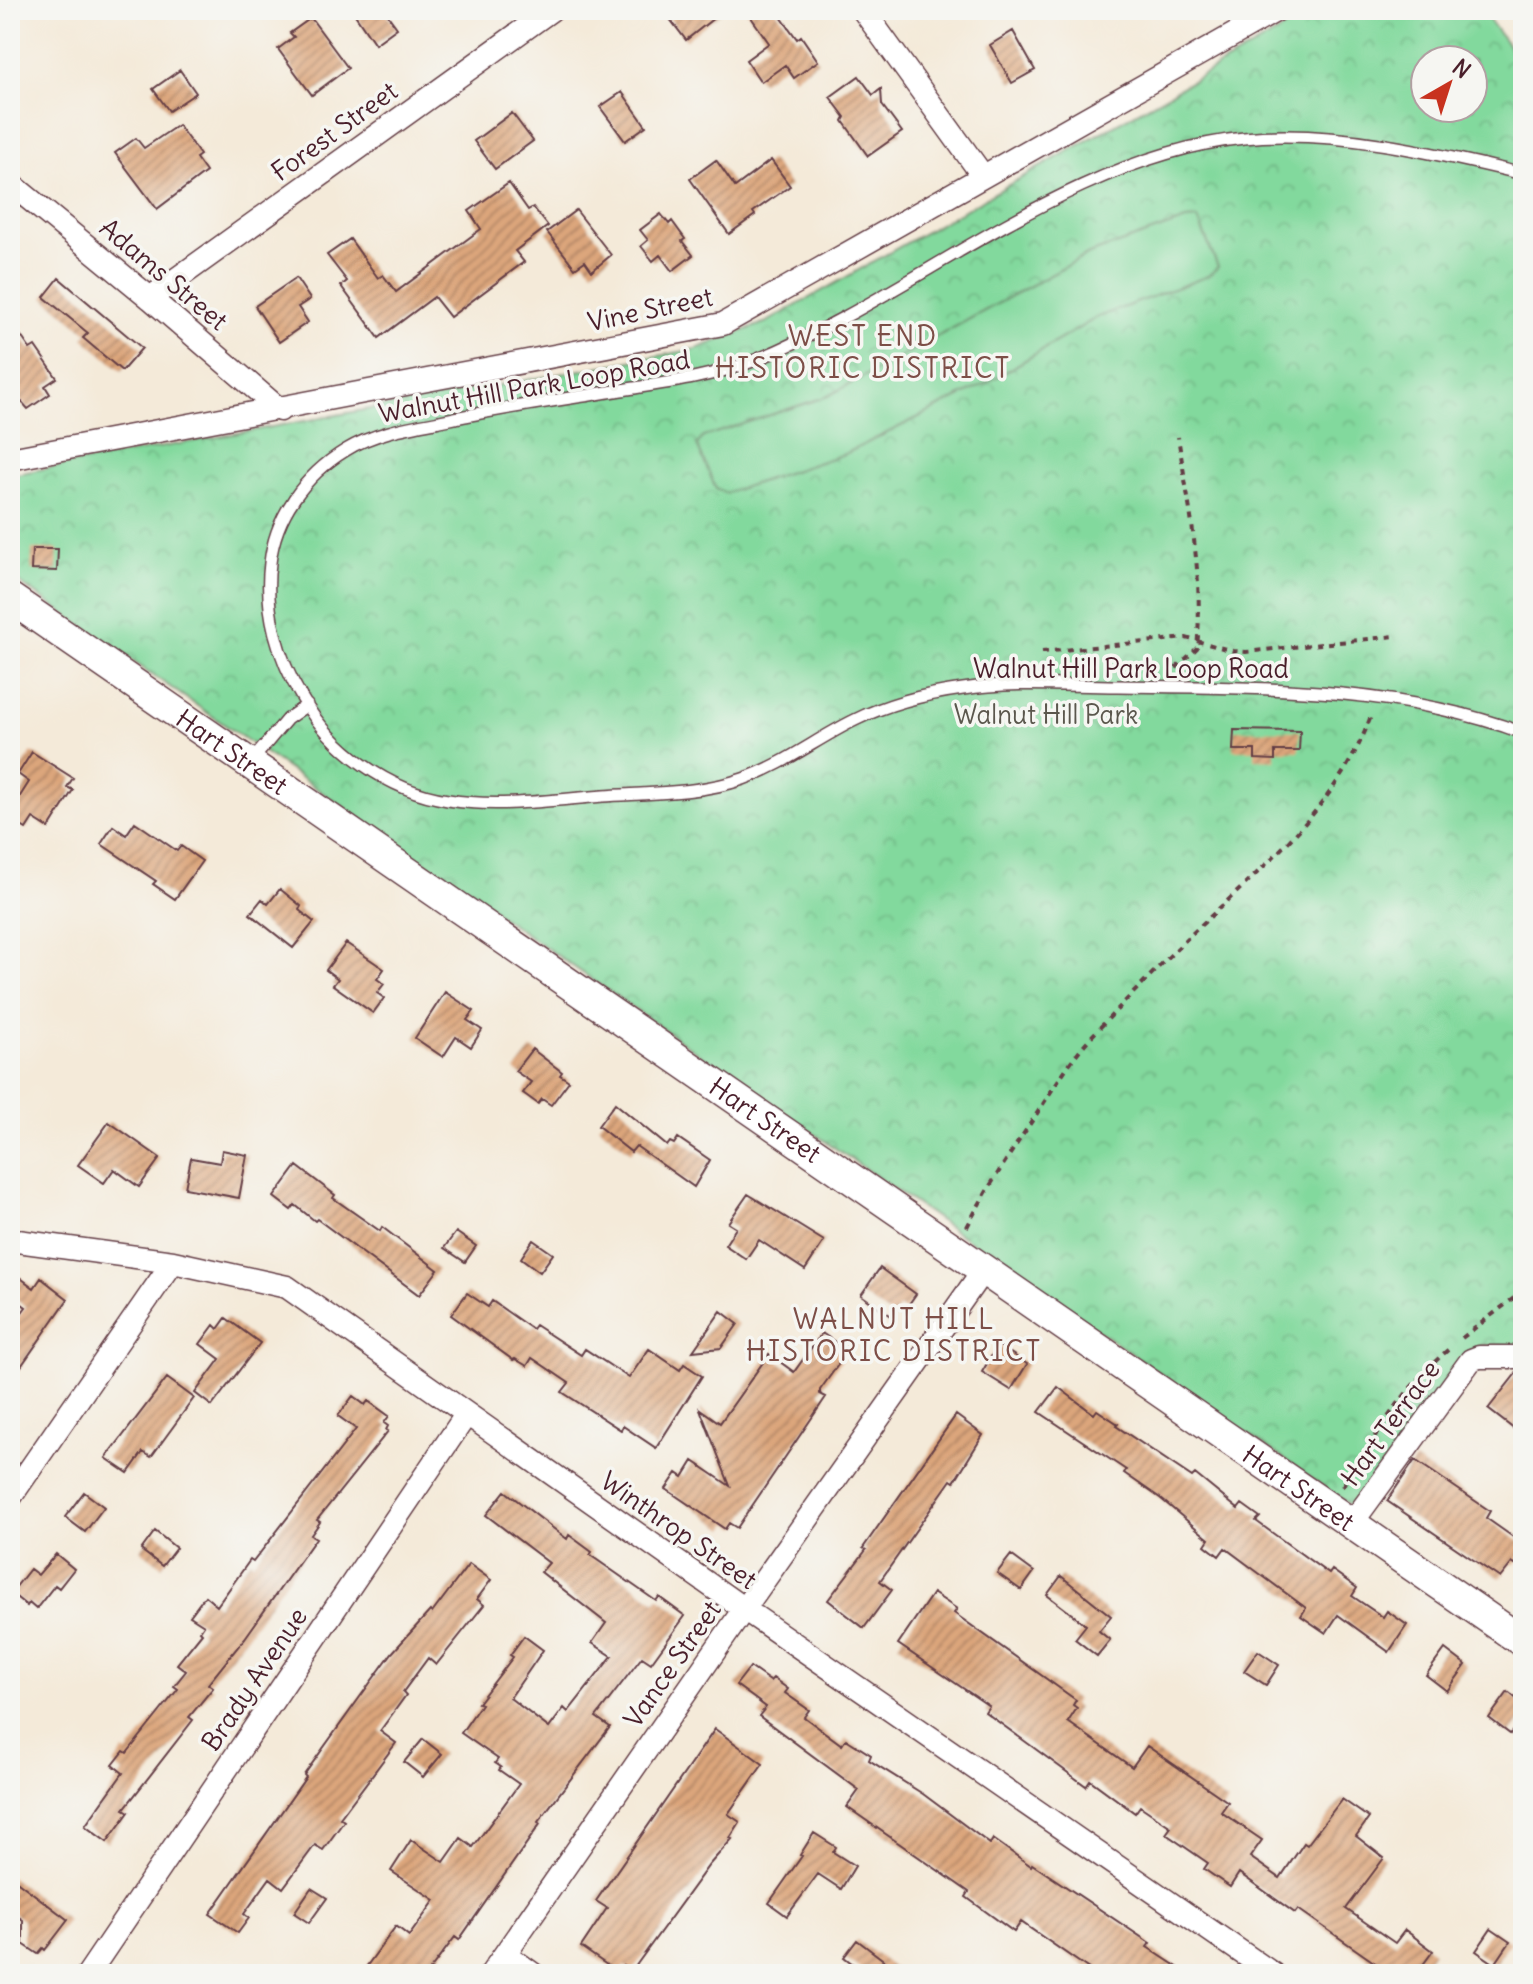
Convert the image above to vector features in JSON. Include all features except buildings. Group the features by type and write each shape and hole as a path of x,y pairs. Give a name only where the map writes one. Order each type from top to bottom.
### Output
{"street":[{"name":"Forest Street","path":"150,298 551,10"},
{"path":"863,10 983,176"},
{"name":"Vine Street","path":"10,459 723,324 1277,10"},
{"name":"Adams Street","path":"10,183 280,410"},
{"name":"Hart Street","path":"10,598 1523,1642"},
{"name":"Winthrop Street","path":"10,1240 173,1262 287,1287 744,1609 1273,1974"},
{"path":"10,1498 173,1262"},
{"name":"Vance Street","path":"491,1974 984,1269"},
{"name":"Hart Terrace","path":"1352,1523 1471,1360 1482,1356 1523,1357"},
{"name":"Brady Avenue","path":"88,1974 466,1415"},
{"path":"505,1954 533,1974"}],"lane":[{"name":"Walnut Hill Park Loop Road","path":"1523,174 1430,153 1329,140 1253,137 1206,144 1130,168 1068,194 826,327 746,364 699,378 450,419 366,440 326,464 301,489 285,511 273,545 269,583 273,627 285,662 307,705 341,747 368,768 398,784 442,800 503,802 680,791 732,782 789,759 859,718 940,693 994,686 1303,691 1376,699 1462,714 1523,733"},
{"path":"250,763 287,719 307,705"}],"path":[{"path":"1157,687 1197,648 1201,610 1178,437"},
{"path":"1042,652 1169,639 1197,641 1246,652 1396,636"},
{"path":"953,1248 1012,1147 1088,1041 1296,834 1319,807 1362,738 1376,699"}],"green space":[{"name":"Walnut Hill Park","path":"1317,10 1482,10 1523,66 1523,1346 1481,1345 1350,1505 10,576 10,475 696,349 767,322"},
{"path":"1198,219 1218,267 1208,276 1098,317 983,385 847,453 726,493 716,489 697,445 703,437 828,396 1089,254 1186,220"}],"district":[{"name":"WEST END HISTORIC DISTRICT","path":"863,352"},
{"name":"WALNUT HILL HISTORIC DISTRICT","path":"894,1335"}]}
